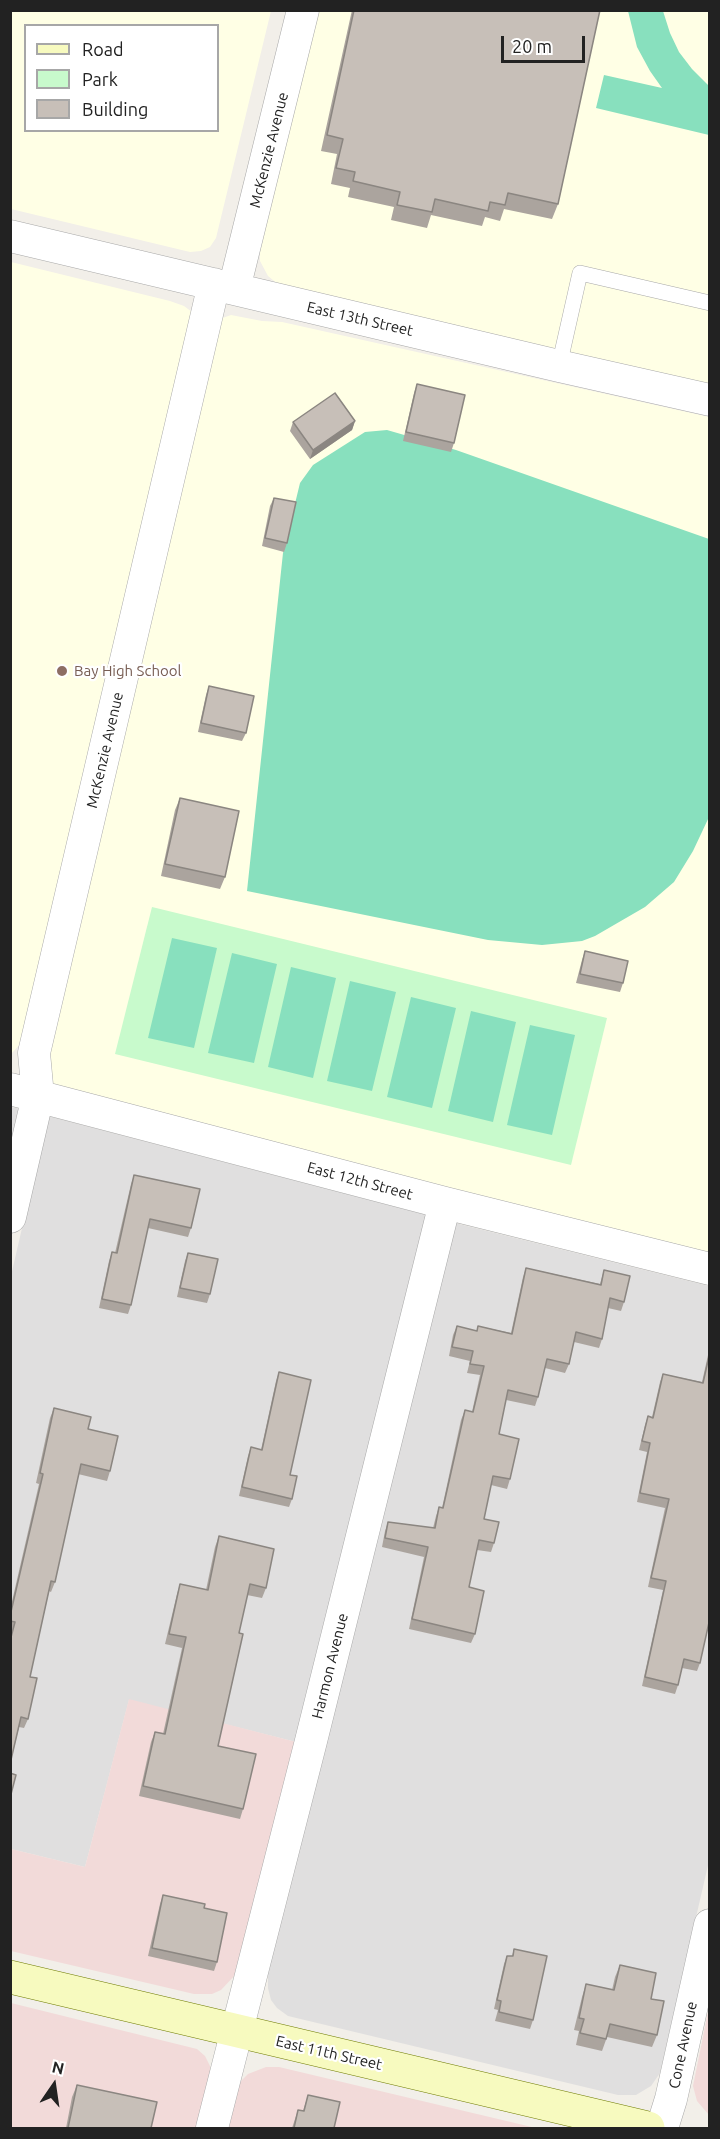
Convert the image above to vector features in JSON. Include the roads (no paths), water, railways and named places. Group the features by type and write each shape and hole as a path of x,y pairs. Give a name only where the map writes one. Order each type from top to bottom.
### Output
{"main road":[{"name":"East 11th Street","path":"10,1977 648,2128"}],"street":[{"name":"McKenzie Avenue","path":"10,1217 24,1093 224,287 303,10"},
{"name":"East 13th Street","path":"10,236 559,366 710,399"},
{"name":"East 12th Street","path":"24,1093 445,1203 710,1269"},
{"name":"Harmon Avenue","path":"212,2128 445,1203"},
{"name":"Cone Avenue","path":"662,2128 674,2088 710,1925"}],"lane":[{"path":"559,366 580,273 710,303"}],"place":[{"name":"Bay High School","path":"62,671"}]}
